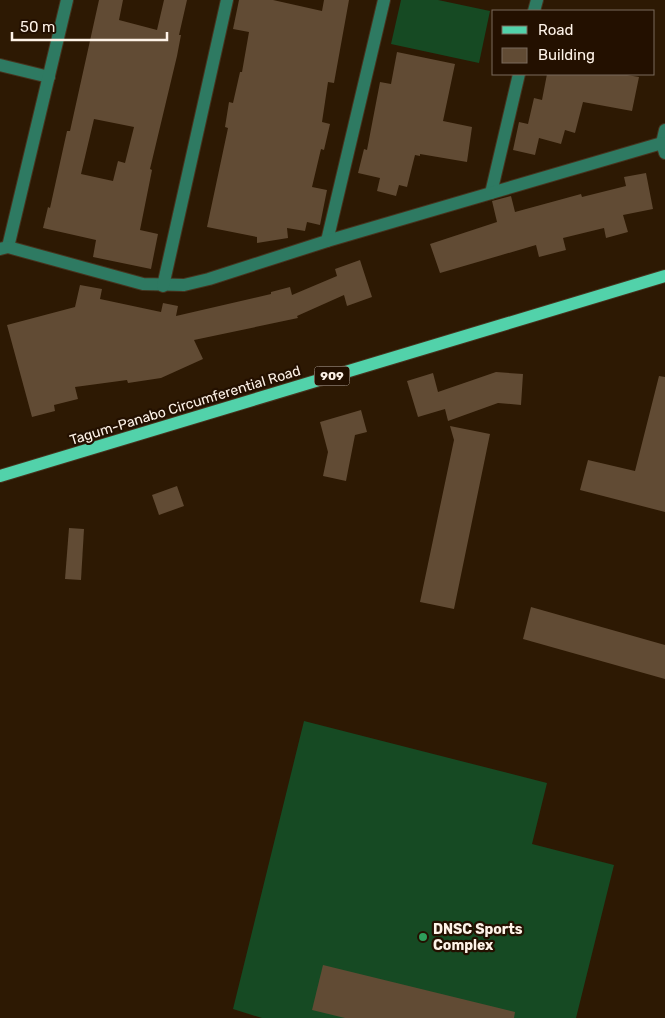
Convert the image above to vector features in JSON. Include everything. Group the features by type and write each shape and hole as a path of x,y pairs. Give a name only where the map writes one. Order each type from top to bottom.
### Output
{"main road":[{"name":"Tagum-Panabo Circumferential Road","path":"0,476 665,276"}],"street":[{"path":"67,0 49,77 4,248 124,280 163,286 184,285 209,279 327,241 491,193 664,148 665,130"},
{"path":"163,286 227,0"},
{"path":"327,241 384,0"},
{"path":"0,65 49,77"},
{"path":"491,193 519,75"}],"green space":[{"path":"401,0 438,0 490,11 479,63 391,44"},
{"name":"DNSC Sports Complex","path":"304,721 547,783 532,844 614,865 576,1018 262,1018 233,1009"}],"building":[{"path":"99,0 123,0 119,20 157,30 164,0 187,0 179,35 181,35 177,56 150,169 152,170 140,230 158,234 151,269 93,257 96,240 43,228 48,207 50,208 67,131 70,131","holes":["94,119 134,127 125,163 118,161 113,181 81,174"]},
{"path":"239,0 273,0 322,11 324,0 349,0 334,83 328,82 322,122 330,124 324,150 321,149 312,187 327,190 320,225 307,222 305,231 287,228 288,238 257,243 257,237 207,227 228,128 225,127 229,102 233,103 240,72 242,72 249,32 233,29"},
{"path":"397,52 455,64 443,121 472,127 467,162 420,154 420,156 415,155 407,187 399,185 396,196 377,191 380,178 358,173 364,149 367,150 380,82 391,84"},
{"path":"547,75 627,75 639,77 632,111 583,102 575,133 565,130 561,144 539,138 535,155 513,150 519,122 528,124 534,98 542,100"},
{"path":"646,173 653,209 623,215 628,232 606,238 604,228 563,238 566,250 539,257 536,245 440,273 430,244 497,222 492,201 511,196 515,212 581,194 582,197 626,186 624,177"},
{"path":"360,260 372,297 347,306 344,295 297,316 298,318 194,340 203,359 161,378 128,383 127,380 75,387 78,399 54,405 55,411 32,417 7,325 75,307 80,285 102,289 100,299 161,312 163,303 178,306 176,316 271,294 271,292 290,287 292,295 337,276 335,269"},
{"path":"496,372 523,374 521,405 498,403 448,421 445,409 418,417 407,381 433,373 438,392"},
{"path":"659,376 665,377 665,512 580,490 588,460 635,471"},
{"path":"361,410 367,432 355,435 346,481 323,476 328,452 320,422"},
{"path":"450,426 490,434 454,609 420,602 454,440"},
{"path":"177,486 184,506 159,515 152,495"},
{"path":"69,528 84,529 81,580 65,579"},
{"path":"531,607 665,645 665,679 523,639"},
{"path":"323,965 515,1012 514,1018 345,1018 312,1010"}],"place":[{"name":"DNSC Sports Complex","path":"423,937"}]}
